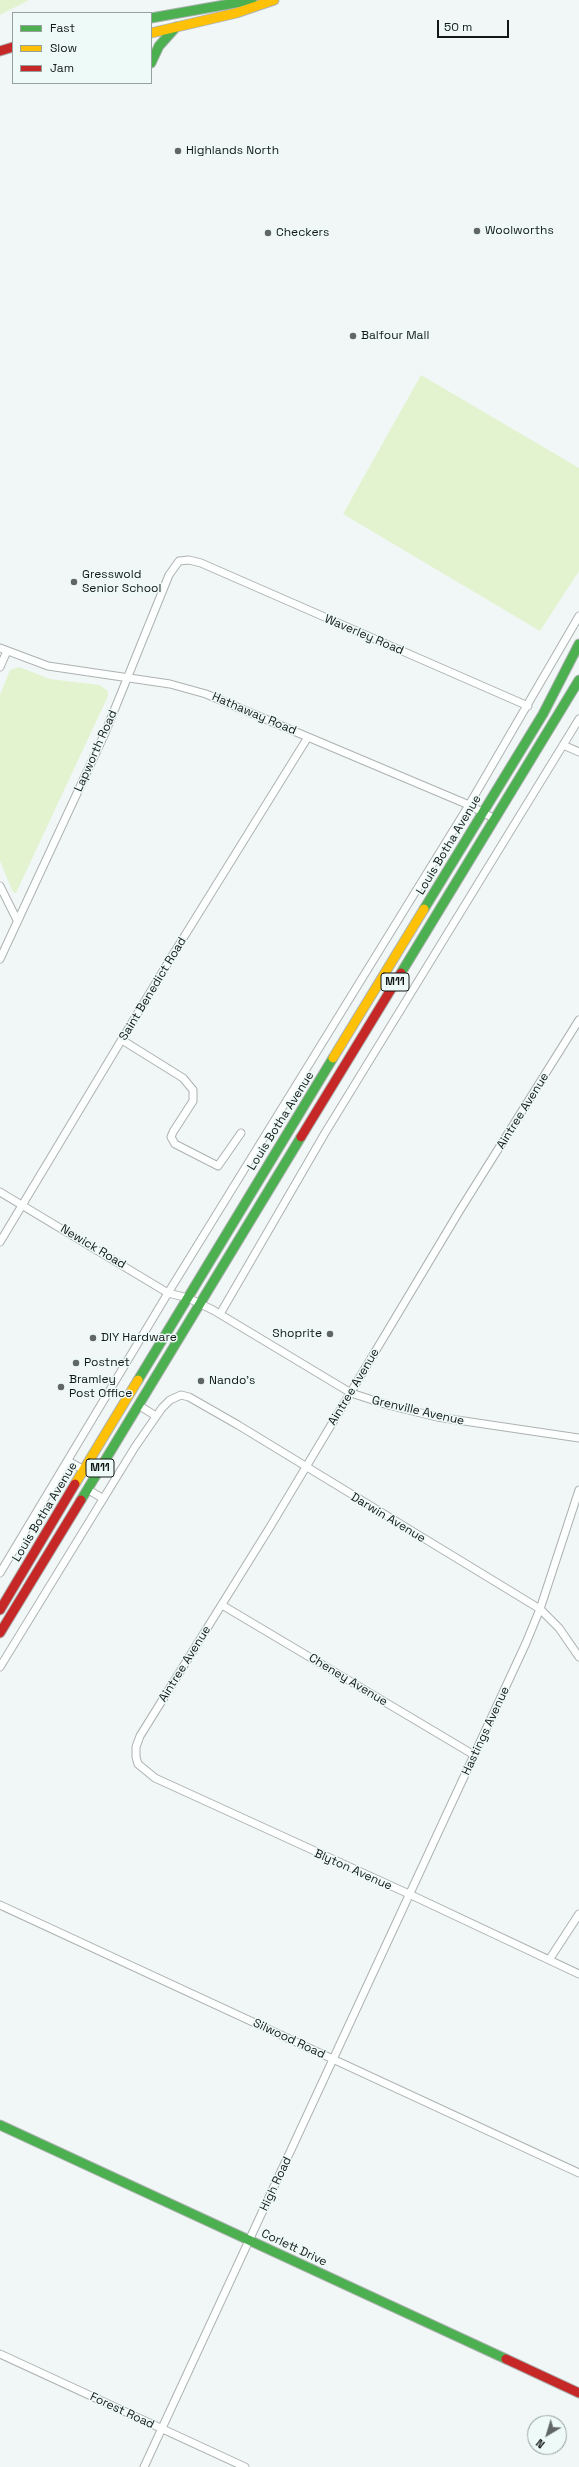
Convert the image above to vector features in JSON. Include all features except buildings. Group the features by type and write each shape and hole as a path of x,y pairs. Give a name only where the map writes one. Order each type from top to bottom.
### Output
{"main road":[{"path":"152,18 252,0"},
{"path":"152,33 236,13 274,0"},
{"path":"152,60 159,46 176,27"},
{"path":"0,52 12,49"},
{"name":"Louis Botha Avenue","path":"0,1610 543,714 579,644"},
{"name":"Louis Botha Avenue","path":"0,1633 579,680"},
{"name":"Corlett Drive","path":"0,2125 579,2393"}],"street":[{"name":"Lapworth Road","path":"0,959 102,740 172,569 184,560 201,563"},
{"name":"Waverley Road","path":"201,563 528,706"},
{"name":"Louis Botha Avenue","path":"0,1573 168,1293 469,805 579,616"},
{"name":"Hathaway Road","path":"0,648 52,667 128,677 188,688 246,709 308,737 469,805 495,819"},
{"path":"0,667 7,651"},
{"path":"220,1314 325,1134 579,719"},
{"name":"Saint Benedict Road","path":"0,1242 308,737"},
{"path":"563,745 579,752"},
{"path":"0,886 17,920"},
{"name":"Aintree Avenue","path":"136,1757 136,1746 140,1736 222,1605 351,1393 460,1210 579,1020"},
{"path":"122,1040 183,1078 193,1090 193,1101 173,1132 172,1141 175,1144 218,1166 241,1133"},
{"name":"Newick Road","path":"0,1192 168,1293 188,1298"},
{"name":"Grenville Avenue","path":"188,1298 220,1314 351,1393 388,1405 437,1417 579,1438"},
{"name":"Darwin Avenue","path":"156,1416 175,1396 184,1396 238,1425 304,1468 540,1609 559,1628 579,1657"},
{"path":"0,1667 102,1498 156,1416 138,1405"},
{"path":"68,1461 84,1470"},
{"path":"87,1489 102,1498"},
{"name":"Hastings Avenue","path":"377,1965 540,1609 579,1490"},
{"name":"Cheney Avenue","path":"222,1605 474,1755"},
{"name":"Blyton Avenue","path":"136,1757 138,1764 154,1778 410,1894 579,1974"},
{"name":"Silwood Road","path":"0,1905 579,2173"},
{"path":"549,1960 579,1914"},
{"name":"High Road","path":"144,2467 377,1965"},
{"name":"Forest Road","path":"0,2354 245,2467"}],"green space":[{"path":"0,0 29,0 0,15"},
{"path":"421,375 579,468 579,571 540,631 343,514"},
{"path":"19,667 50,679 99,685 108,691 108,696 16,893 13,892 0,861 0,695 10,670"}],"traffic: fast":[{"path":"152,18 252,0"},
{"path":"152,61 159,46 176,27"},
{"path":"424,909 543,714 579,644"},
{"path":"401,973 579,680"},
{"path":"138,1380 333,1058"},
{"path":"81,1500 301,1137"},
{"path":"0,2125 506,2359"}],"traffic: slow":[{"path":"152,33 236,13 274,0"},
{"path":"333,1058 424,909"},
{"path":"75,1484 138,1380"}],"traffic: jam":[{"path":"0,51 12,47"},
{"path":"301,1137 401,973"},
{"path":"0,1610 75,1484"},
{"path":"0,1633 81,1500"},
{"path":"506,2359 579,2393"}],"place":[{"name":"Highlands North","path":"178,151"},
{"name":"Woolworths","path":"477,231"},
{"name":"Checkers","path":"268,233"},
{"name":"Balfour Mall","path":"353,336"},
{"name":"Gresswold Senior School","path":"74,582"},
{"name":"Shoprite","path":"330,1334"},
{"name":"DIY Hardware","path":"93,1338"},
{"name":"Postnet","path":"76,1363"},
{"name":"Nando's","path":"201,1381"},
{"name":"Bramley Post Office","path":"61,1387"}]}
